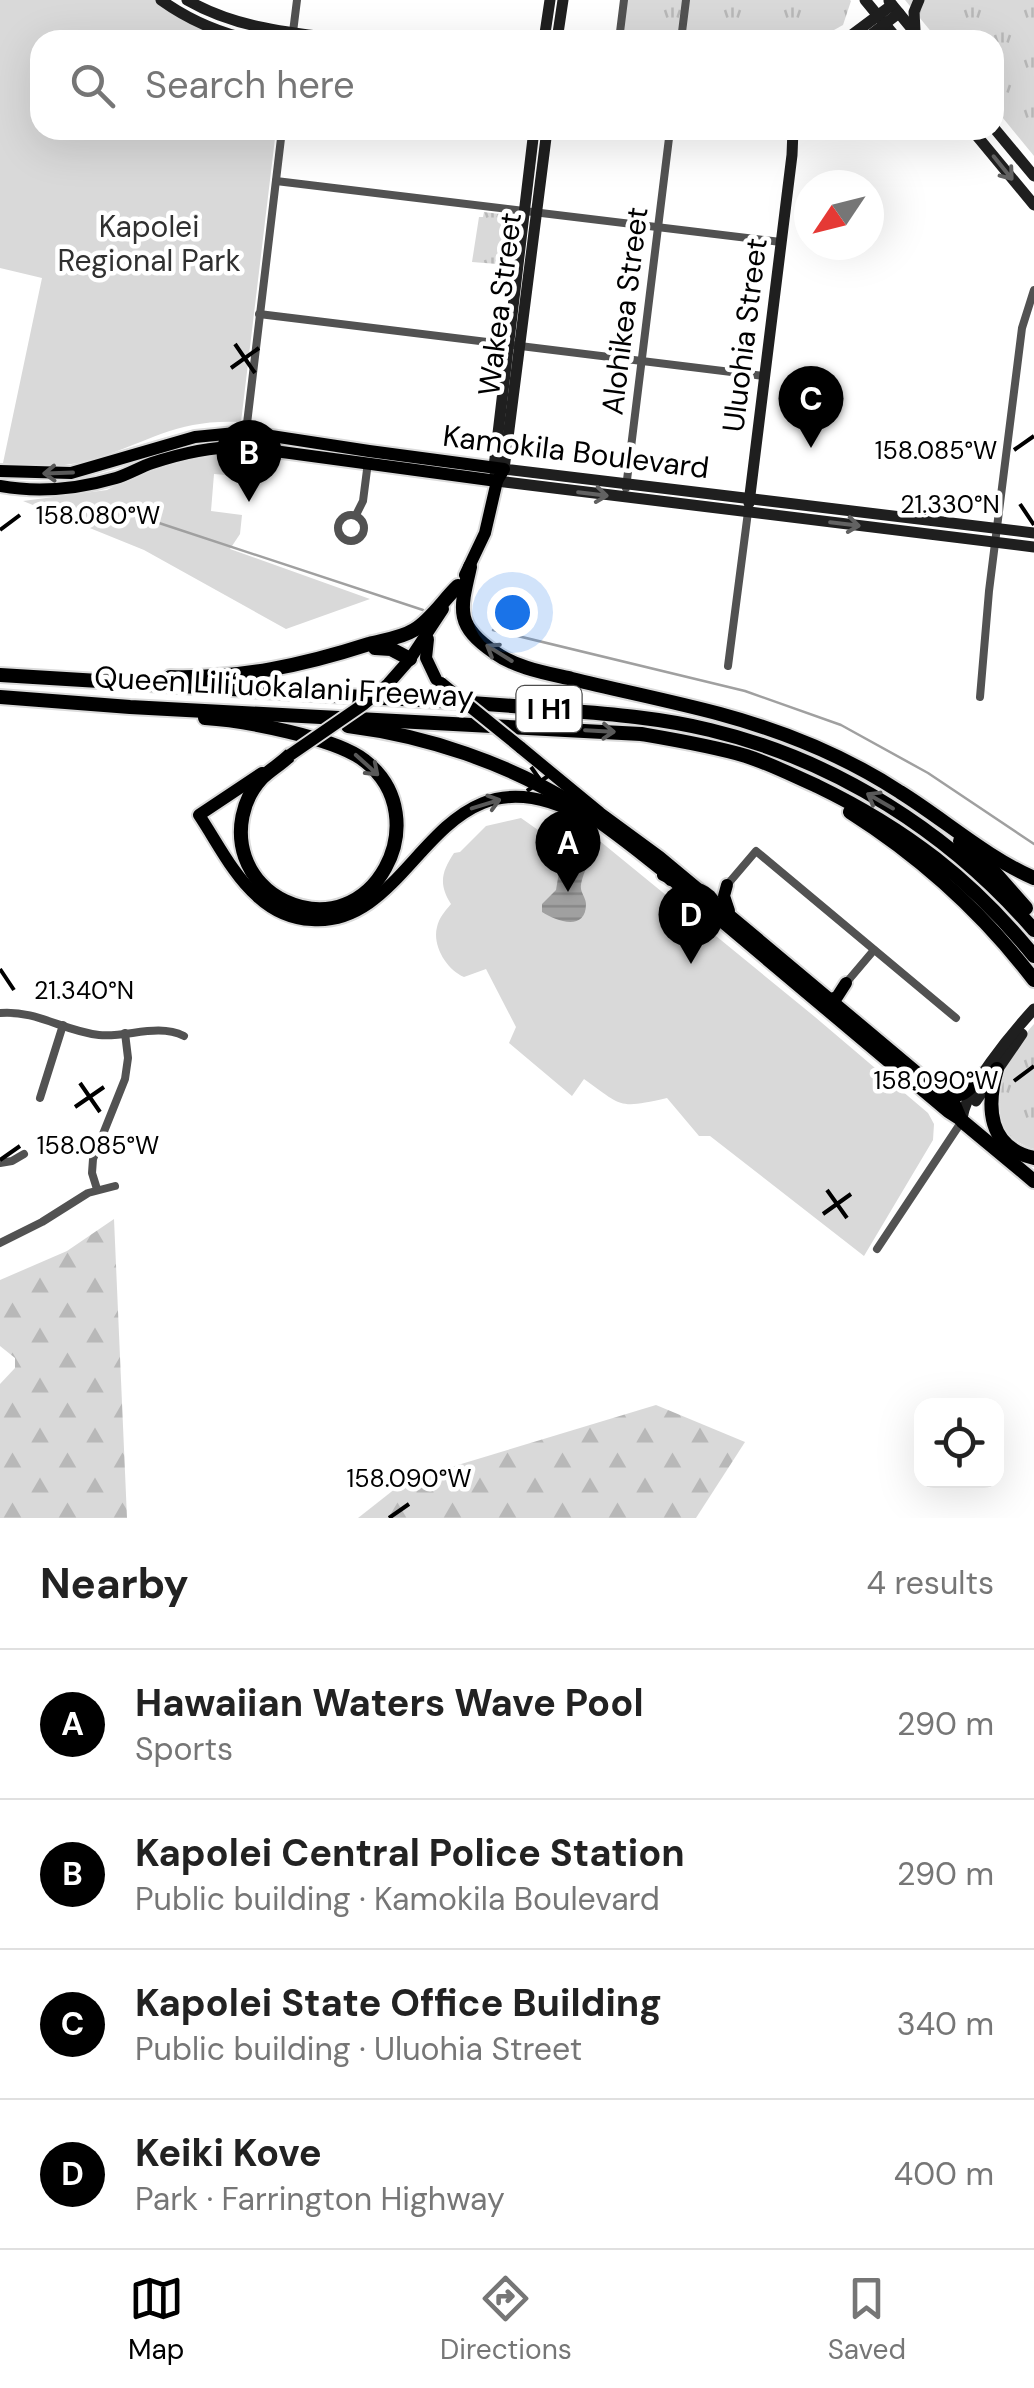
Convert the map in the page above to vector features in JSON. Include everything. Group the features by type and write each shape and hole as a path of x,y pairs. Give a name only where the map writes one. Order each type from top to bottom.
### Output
{"highway":[{"path":"470,568 461,607 463,619 471,633 502,658 544,672 719,714 826,751 898,790 1006,864 1034,878"},
{"path":"0,667 216,677 268,671 359,649 414,630 458,586"},
{"path":"359,649 391,649 410,660"},
{"name":"Queen Liliʻuokalani Freeway","path":"0,675 492,704 620,715 711,730 781,752 852,784 907,816 978,872 1034,930"},
{"path":"0,698 87,710 216,719 301,735 356,754 376,771 390,793 396,840 378,880 358,898 342,905 315,908 288,902 259,881 246,858 242,822 250,796 266,774 290,754"},
{"name":"Queen Liliʻuokalani Freeway","path":"0,698 640,734 703,745 786,772 859,807 924,848 990,906 1034,956"},
{"path":"492,704 550,704 692,716 826,751"},
{"path":"223,710 364,728 429,743 486,762 575,805 671,879"},
{"path":"786,772 884,833 924,866 983,919 1034,980"},
{"path":"898,790 970,849 1034,919"},
{"path":"991,1071 992,1121 996,1130 1012,1150 1034,1158"},
{"path":"962,1121 1034,1181"}],"main road":[{"path":"162,0 216,30"},
{"path":"187,0 212,14 266,30"},
{"path":"546,30 550,0"},
{"path":"559,30 563,0"},
{"path":"864,0 888,30"},
{"path":"858,30 864,18 864,0"},
{"path":"917,0 913,16 917,30"},
{"path":"866,30 895,4 914,30"},
{"name":"Wakea Street","path":"534,140 530,211 498,472 485,533 470,568 410,660 388,684 198,816 259,899 282,914 310,920 345,916 368,904 448,824 468,810 496,800 526,799 564,808 600,827 671,879"},
{"name":"Wakea Street","path":"530,211 545,140"},
{"name":"Uluohia Street","path":"748,512 793,140"},
{"path":"980,140 1034,205"},
{"path":"1004,140 1034,176"},
{"name":"Kamokila Boulevard","path":"0,471 72,473 195,437 246,432 369,458"},
{"name":"Kamokila Boulevard","path":"0,486 48,490 81,486 118,477 152,462 223,446 626,484 1034,534"},
{"name":"Kamokila Boulevard","path":"498,472 625,498 1034,547"},
{"path":"431,628 426,658 438,681"},
{"path":"410,660 732,916 962,1121"},
{"path":"671,879 816,993 840,992"},
{"path":"702,892 727,885"},
{"path":"727,885 725,902 732,916"},
{"path":"816,993 840,992"},
{"path":"840,992 850,1015 955,1104 962,1121"},
{"path":"962,1121 1008,1039 1034,1009"},
{"path":"940,1092 950,1096 964,1094 991,1071 1034,1020"}],"street":[{"path":"293,30 298,0"},
{"path":"620,30 624,0"},
{"path":"682,30 686,0"},
{"path":"895,4 917,0"},
{"path":"244,447 281,140"},
{"name":"Alohikea Street","path":"625,498 669,140"},
{"path":"276,181 781,242"},
{"path":"980,697 1022,328 1034,290"},
{"path":"259,314 764,376"},
{"path":"356,515 369,458"},
{"name":"Uluohia Street","path":"728,666 748,512"},
{"path":"727,885 756,851 956,1018"},
{"path":"840,992 874,950"},
{"path":"0,1013 27,1013 98,1034 158,1030 184,1036"},
{"path":"40,1098 64,1025"},
{"path":"96,1190 93,1159 127,1072 126,1033"},
{"path":"876,1248 962,1121"},
{"path":"0,1163 24,1154"},
{"path":"0,1242 26,1231 79,1197 115,1186"}],"green space":[{"name":"Kapolei Regional Park","path":"0,0 159,0 226,30 30,30 30,140 275,140 241,422 183,427 74,464 3,463 42,278 0,268"},
{"path":"623,0 851,1 843,25 834,30 621,30"},
{"path":"905,0 1034,0 1034,156 1004,119 1004,30 930,30"},
{"path":"484,212 508,215 515,222 510,265 472,262 479,217"},
{"path":"207,453 254,453 251,477 214,474 211,511 242,515 240,534 230,549 370,599 286,629 144,550 23,501 107,490 138,474"},
{"path":"521,818 538,830 587,848 601,842 928,1113 934,1124 933,1140 864,1256 710,1136 699,1136 667,1098 622,1103 584,1079 572,1096 509,1043 516,1027 486,969 464,977 458,974 442,956 436,934 439,921 451,904 443,878 454,853 460,852 486,826"},
{"path":"1034,1024 1034,1149 1008,1134 997,1117 994,1097 1001,1072"},
{"path":"114,1219 127,1518 0,1518 0,1384 15,1368 15,1358 0,1346 0,1280 67,1251"},
{"path":"656,1405 745,1442 696,1518 358,1518 405,1481"}],"shaded area":[{"path":"576,863 587,865 581,886 585,913 576,921 562,921 542,912 542,904 556,890 560,866 574,868"}],"waterway":[{"path":"156,522 423,610"},
{"path":"493,630 745,691 841,725 928,773 1034,844"}],"place":[{"name":"Kapolei State Office Building","path":"811,448"},
{"name":"Kapolei Central Police Station","path":"249,502"},
{"name":"Hawaiian Waters Wave Pool","path":"568,892"},
{"name":"Keiki Kove","path":"691,964"}]}
